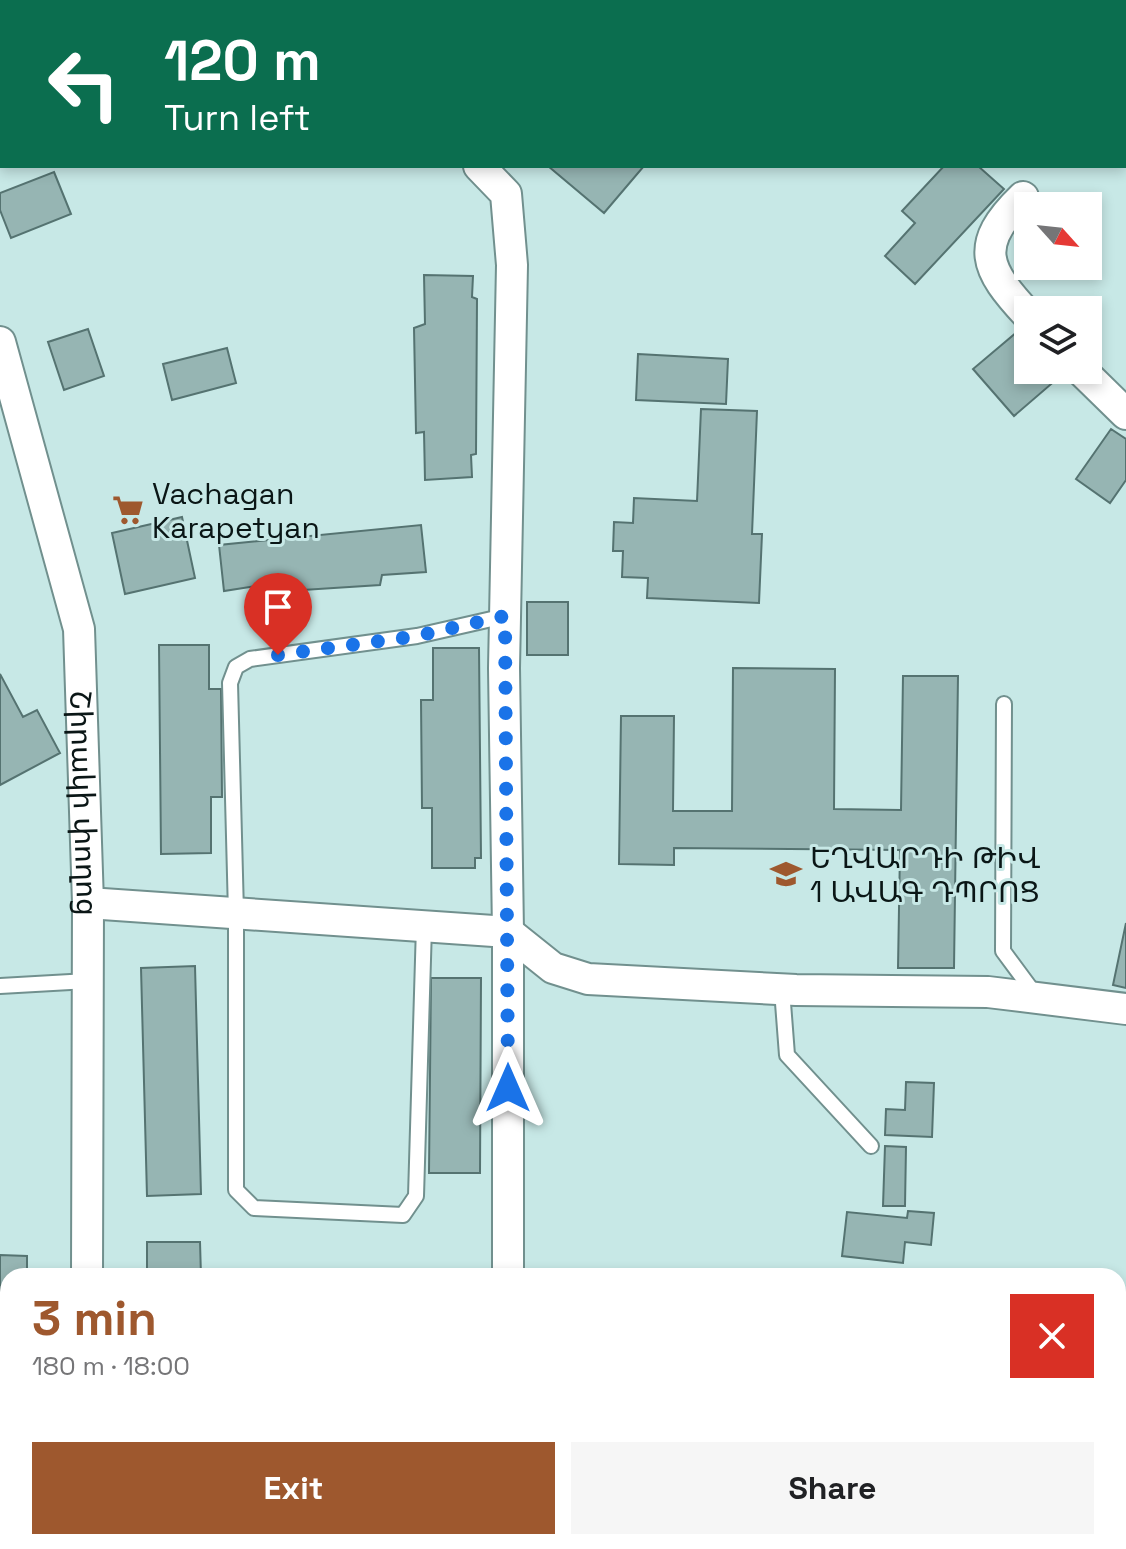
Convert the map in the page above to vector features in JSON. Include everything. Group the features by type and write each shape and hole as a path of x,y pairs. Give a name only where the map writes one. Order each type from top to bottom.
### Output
{"street":[{"path":"481,168 506,194 512,265 505,616 508,1268"},
{"path":"1014,206 991,242 991,269 1014,300"},
{"name":"Շիրակի փողոց","path":"0,342 79,629 88,903 87,1268"},
{"path":"1095,384 1126,414"},
{"path":"88,903 508,932 553,968 588,979 782,990 988,992 1126,1009"}],"lane":[{"path":"424,926 416,1196 403,1215 254,1208 236,1190 236,913 230,683 236,667 250,659 417,636 505,616"},
{"path":"1004,704 1003,951 1038,997"},
{"path":"0,986 88,981"},
{"path":"782,990 787,1055 871,1146"}],"building":[{"path":"550,168 642,168 604,213"},
{"path":"942,168 980,168 1004,189 915,284 885,256 915,223 902,211"},
{"path":"54,172 71,214 11,238 0,210 0,193"},
{"path":"424,275 473,276 472,297 477,299 476,454 471,455 472,477 425,480 424,432 416,433 414,328 425,324"},
{"path":"88,329 104,376 64,390 48,342"},
{"path":"1014,335 1014,384 1051,384 1014,416 973,369"},
{"path":"227,348 236,383 172,400 163,364"},
{"path":"638,354 728,359 726,404 636,400"},
{"path":"701,409 757,411 752,534 762,534 759,603 647,598 648,578 622,577 623,551 613,551 614,522 633,523 634,498 697,501"},
{"path":"1111,429 1126,439 1126,480 1110,503 1076,479"},
{"path":"182,517 195,578 125,594 112,533"},
{"path":"421,525 426,572 382,575 380,585 272,592 269,584 224,591 219,545"},
{"path":"527,602 568,602 568,655 527,655"},
{"path":"159,645 209,645 209,689 221,689 222,797 211,797 211,853 161,854"},
{"path":"433,648 479,648 481,858 475,858 475,868 432,868 432,808 422,808 421,700 433,700"},
{"path":"733,668 835,669 834,809 901,810 903,676 958,676 954,968 898,968 900,850 674,848 674,865 619,864 621,716 674,716 673,811 732,811"},
{"path":"0,674 23,717 37,710 60,753 0,785"},
{"path":"1126,923 1126,988 1113,985"},
{"path":"195,966 201,1194 147,1196 141,968"},
{"path":"431,978 481,978 480,1173 429,1173"},
{"path":"906,1082 934,1083 932,1137 885,1135 886,1109 905,1110"},
{"path":"885,1146 906,1147 905,1206 883,1206"},
{"path":"908,1211 934,1213 931,1245 905,1242 903,1263 842,1256 847,1212 907,1218"},
{"path":"147,1242 200,1242 201,1268 147,1268"},
{"path":"0,1255 27,1256 27,1268 0,1268"}],"place":[{"name":"Vachagan Karapetyan","path":"128,510"},
{"name":"ԵՂՎԱՐԴԻ ԹԻՎ 1 ԱՎԱԳ ԴՊՐՈՑ","path":"786,874"}],"route":[{"path":"278,655 417,636 505,616 508,1088"}]}
